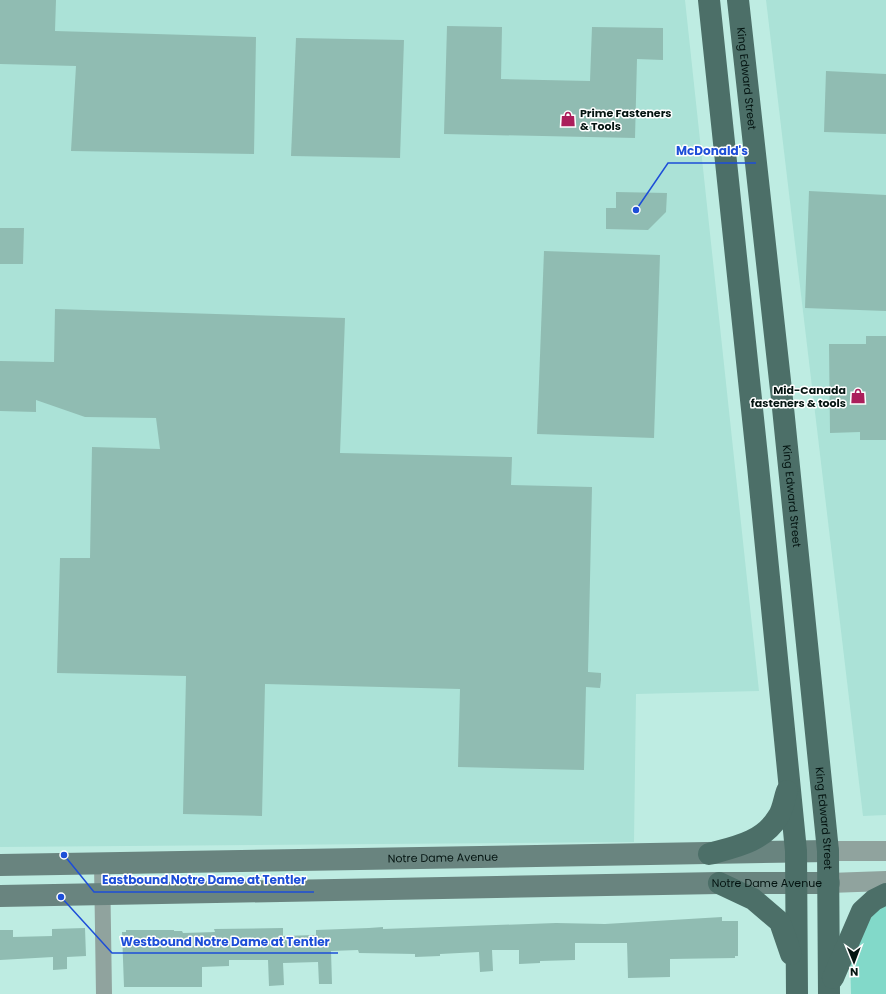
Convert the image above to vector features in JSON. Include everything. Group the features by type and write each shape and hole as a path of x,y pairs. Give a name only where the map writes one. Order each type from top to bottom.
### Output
{"main road":[{"path":"709,0 758,466 788,786 796,851 797,984"},
{"name":"King Edward Street","path":"738,0 784,415 828,851 829,990"},
{"path":"726,166 756,163"},
{"path":"709,854 749,843 769,828 779,816 788,786"},
{"name":"Notre Dame Avenue","path":"0,865 828,851"},
{"path":"719,883 753,898 780,922 787,940 797,984"},
{"name":"Notre Dame Avenue","path":"0,896 719,883 829,883"},
{"path":"829,990 862,911 874,900 886,894"}],"street":[{"name":"Notre Dame Avenue","path":"828,851 886,851"},
{"path":"102,864 104,994"},
{"name":"Notre Dame Avenue","path":"829,883 886,881"}],"shaded area":[{"path":"0,0 685,0 759,691 636,694 634,842 0,847"},
{"path":"766,0 886,0 886,815 863,816"}],"green space":[{"path":"886,903 886,994 851,994 849,918"}],"building":[{"path":"0,0 56,0 55,31 256,37 254,154 71,151 76,66 0,64"},
{"path":"447,26 502,27 501,79 590,81 592,27 663,28 663,60 637,59 635,138 444,134"},
{"path":"296,38 404,40 400,158 291,156"},
{"path":"826,71 886,74 886,134 824,132"},
{"path":"809,191 886,195 886,311 805,308"},
{"path":"616,192 667,193 666,212 648,230 606,229 606,208 616,208"},
{"path":"0,228 24,228 23,264 0,264"},
{"path":"544,251 660,255 654,438 537,434"},
{"path":"55,309 345,318 340,453 512,457 511,485 592,487 588,672 601,673 601,680 600,688 586,687 584,770 458,767 460,689 265,684 262,816 183,814 186,676 57,673 60,558 90,558 92,447 160,449 156,418 85,417 36,400 36,412 0,411 0,361 54,362"},
{"name":"Mid-Canada fasteners & tools","path":"866,336 886,336 886,440 860,440 860,432 830,433 829,344 866,344"},
{"path":"722,917 722,921 738,921 738,956 735,956 735,958 670,959 670,977 628,978 627,943 575,943 575,960 540,961 540,963 519,964 519,950 492,950 493,971 480,972 479,952 415,957 415,954 359,953 358,950 331,951 332,984 319,984 318,962 283,963 284,985 269,986 268,960 229,960 229,966 202,967 202,987 124,987 122,932 126,932 126,930 174,930 182,931 183,933 215,932 214,929 283,928 283,936 316,935 316,930 383,927 383,929 556,923 605,924"},
{"path":"85,928 86,956 67,957 67,969 53,970 53,957 0,960 0,930 13,930 13,937 52,936 52,929"}],"place":[{"name":"Prime Fasteners & Tools","path":"568,119"},
{"name":"McDonald's","path":"636,210"},
{"name":"Mid-Canada fasteners & tools","path":"858,396"},
{"name":"Eastbound Notre Dame at Tentler","path":"64,855"},
{"name":"Westbound Notre Dame at Tentler","path":"61,897"}]}
